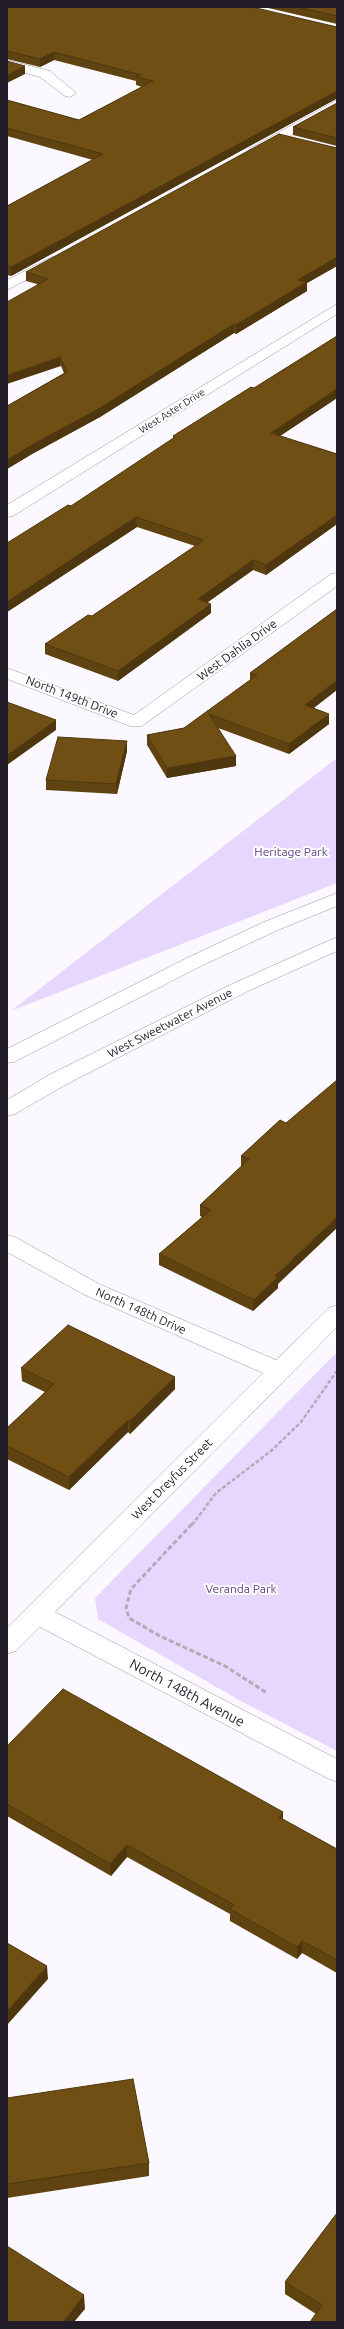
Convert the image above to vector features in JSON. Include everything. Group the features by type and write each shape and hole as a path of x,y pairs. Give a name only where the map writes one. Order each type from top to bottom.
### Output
{"street":[{"path":"7,64 45,74 70,93"},
{"path":"242,156 337,104"},
{"path":"277,137 299,143"},
{"path":"7,286 62,256"},
{"name":"West Aster Drive","path":"7,512 337,308"},
{"name":"West Dahlia Drive","path":"136,722 337,578"},
{"name":"North 149th Drive","path":"7,673 136,722"},
{"path":"7,1056 194,962 271,926 337,900"},
{"name":"West Sweetwater Avenue","path":"7,1109 57,1080 239,988 337,943"},
{"name":"North 148th Drive","path":"7,1242 91,1289 279,1371"},
{"name":"West Dreyfus Street","path":"7,1644 337,1313"},
{"name":"North 148th Avenue","path":"37,1614 337,1771"}],"path":[{"path":"267,1693 225,1666 160,1636 129,1618 126,1608 131,1589 184,1536 216,1493 270,1451 301,1422 337,1371"}],"green space":[{"name":"Heritage Park","path":"337,758 337,883 11,1011 193,870"},
{"name":"Veranda Park","path":"337,1352 337,1751 239,1700 98,1619 95,1598"}],"building":[{"path":"7,7 252,7 337,27 337,91 11,267 7,266 7,206 103,154 7,128 7,100 79,120 153,81 136,77 141,75 54,52 40,59 7,51"},
{"path":"297,7 337,7 337,16"},
{"path":"7,61 25,66 7,75"},
{"path":"337,103 337,138 293,127"},
{"path":"279,134 337,148 337,257 298,280 307,282 236,325 234,324 100,408 7,460 7,406 67,372 60,357 7,375 7,302 48,279 26,272"},
{"path":"337,336 337,389 271,433 337,454 337,515 266,565 253,560 198,599 211,604 118,671 45,644 88,615 92,616 204,540 136,517 7,602 7,543 68,505 71,506 175,437 173,436 251,387 254,388"},
{"path":"337,609 337,680 305,705 329,714 289,744 209,714 236,756 167,768 147,735 184,728 257,675 250,673"},
{"path":"7,702 56,720 7,755"},
{"path":"58,737 127,741 116,784 46,780"},
{"path":"337,1080 337,1217 275,1276 278,1277 254,1300 159,1254 211,1210 200,1205 249,1159 241,1156 280,1120 286,1123"},
{"path":"68,1325 175,1377 69,1477 7,1446 7,1428 54,1384 21,1368"},
{"path":"63,1689 283,1812 279,1817 337,1849 337,1960 302,1941 297,1947 230,1909 234,1905 127,1845 110,1864 7,1804 7,1746"},
{"path":"7,1943 47,1966 7,2011"},
{"path":"133,2079 149,2163 7,2184 7,2098"},
{"path":"337,2213 337,2322 310,2322 322,2305 285,2282"},
{"path":"7,2246 84,2295 63,2322 7,2322"}]}
